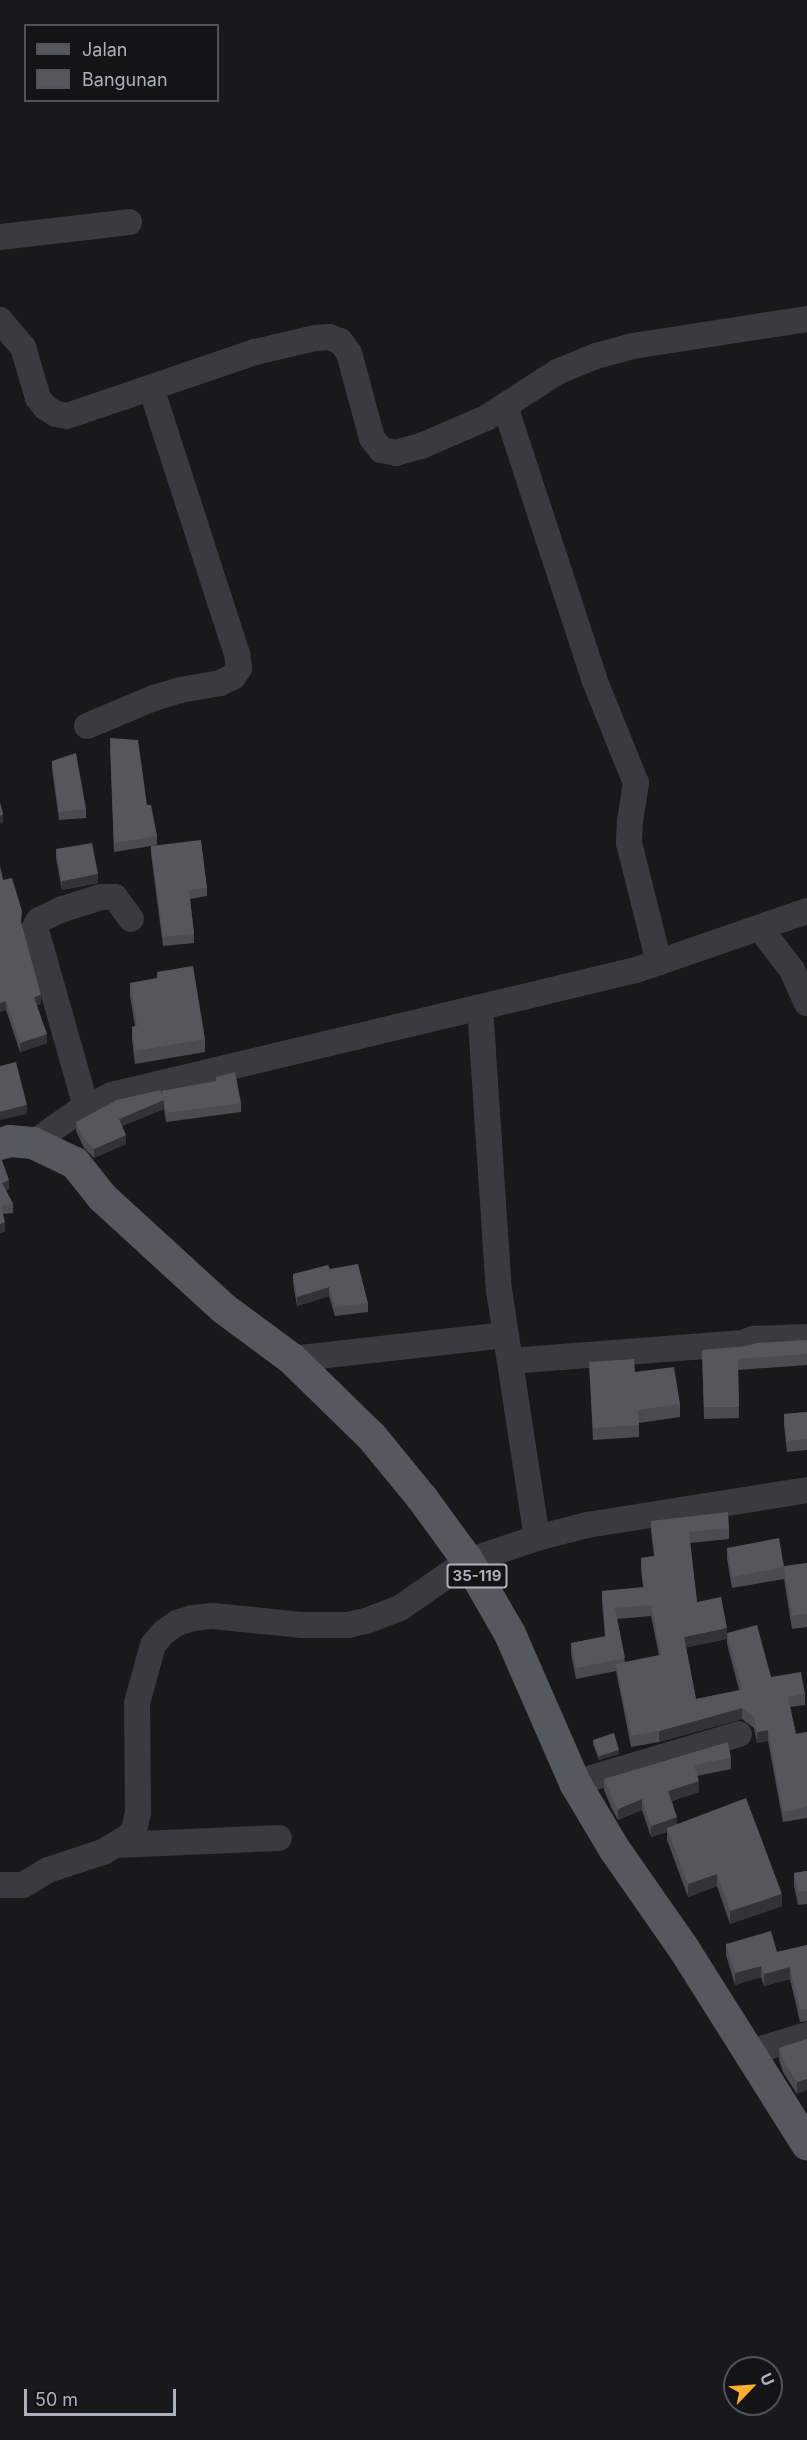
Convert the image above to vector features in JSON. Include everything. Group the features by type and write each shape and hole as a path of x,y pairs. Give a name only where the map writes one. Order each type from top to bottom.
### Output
{"main road":[{"name":"35-119","path":"0,1144 10,1141 33,1143 75,1163 102,1197 223,1308 292,1359 372,1437 422,1498 468,1561 510,1634 575,1783 615,1850 684,1949 748,2054 807,2144"}],"street":[{"path":"0,237 129,222"},
{"path":"0,320 23,347 38,398 45,407 56,414 68,416 255,352 329,337 340,341 349,352 372,438 381,450 396,453 421,446 486,418 557,372 596,356 633,346 807,319"},
{"path":"87,726 154,698 180,690 219,683 233,677 239,668 237,654 151,387"},
{"path":"505,406 594,679 636,783 629,843 659,962"},
{"path":"87,1107 35,927 39,920 60,910 101,897 115,897 131,919"},
{"path":"33,1143 87,1107 112,1095 659,962 807,911"},
{"path":"760,928 792,970 807,1003"},
{"path":"480,1007 499,1290 537,1538"},
{"path":"292,1359 506,1335"},
{"path":"510,1361 743,1343 753,1339 804,1336"},
{"path":"116,1845 134,1830 138,1812 137,1703 153,1645 163,1633 185,1620 213,1616 301,1625 348,1625 366,1622 400,1608 468,1561 537,1538 587,1525 807,1490"},
{"path":"575,1783 739,1734"},
{"path":"0,1885 23,1885 48,1870 116,1845 279,1838"},
{"path":"748,2054 807,2035"}],"building":[{"path":"110,738 138,740 147,805 151,805 157,836 114,843"},
{"path":"76,753 86,809 59,812 52,761"},
{"path":"201,840 207,888 189,890 194,934 163,937 151,846"},
{"path":"92,843 98,874 62,881 56,849"},
{"path":"0,867 3,880 12,878 22,911 21,922 41,995 34,997 47,1034 20,1043 6,1001 0,1003"},
{"path":"193,966 205,1039 135,1051 132,1027 137,1026 130,983 158,978 157,972"},
{"path":"16,1062 27,1105 0,1112 0,1066"},
{"path":"235,1072 241,1103 166,1113 162,1091 217,1081 216,1077"},
{"path":"160,1090 164,1100 119,1119 126,1135 94,1149 84,1139 76,1122 117,1100"},
{"path":"0,1155 9,1180 2,1183 13,1204 1,1206 5,1222 0,1224"},
{"path":"358,1264 368,1303 335,1307 329,1287 297,1297 293,1274 328,1265 330,1269"},
{"path":"807,1340 807,1354 738,1359 739,1407 704,1407 702,1350 744,1347 756,1343"},
{"path":"634,1359 635,1372 674,1367 680,1404 638,1410 639,1425 593,1428 589,1362"},
{"path":"807,1412 807,1439 787,1441 784,1414"},
{"path":"728,1512 729,1528 689,1532 697,1602 721,1597 727,1628 684,1637 696,1699 742,1690 727,1633 757,1625 771,1677 801,1672 805,1694 788,1697 796,1734 807,1732 807,1807 783,1812 768,1730 757,1732 754,1717 742,1708 659,1731 631,1736 616,1664 661,1655 651,1605 615,1608 625,1658 576,1668 571,1643 606,1636 602,1591 644,1587 641,1558 655,1556 651,1521"},
{"path":"779,1538 784,1567 732,1577 727,1548"},
{"path":"807,1563 807,1614 792,1616 784,1566"},
{"path":"614,1733 619,1750 599,1756 593,1740"},
{"path":"728,1742 731,1758 694,1765 699,1781 668,1791 677,1817 651,1826 642,1799 618,1809 604,1779"},
{"path":"746,1798 782,1894 730,1911 717,1874 688,1884 667,1828"},
{"path":"807,1871 807,1891 798,1892 794,1873"},
{"path":"771,1931 777,1952 807,1945 807,2009 800,2010 790,1967 764,1974 761,1966 735,1973 726,1944"},
{"path":"807,2039 807,2079 797,2082 783,2060 779,2048"}]}
